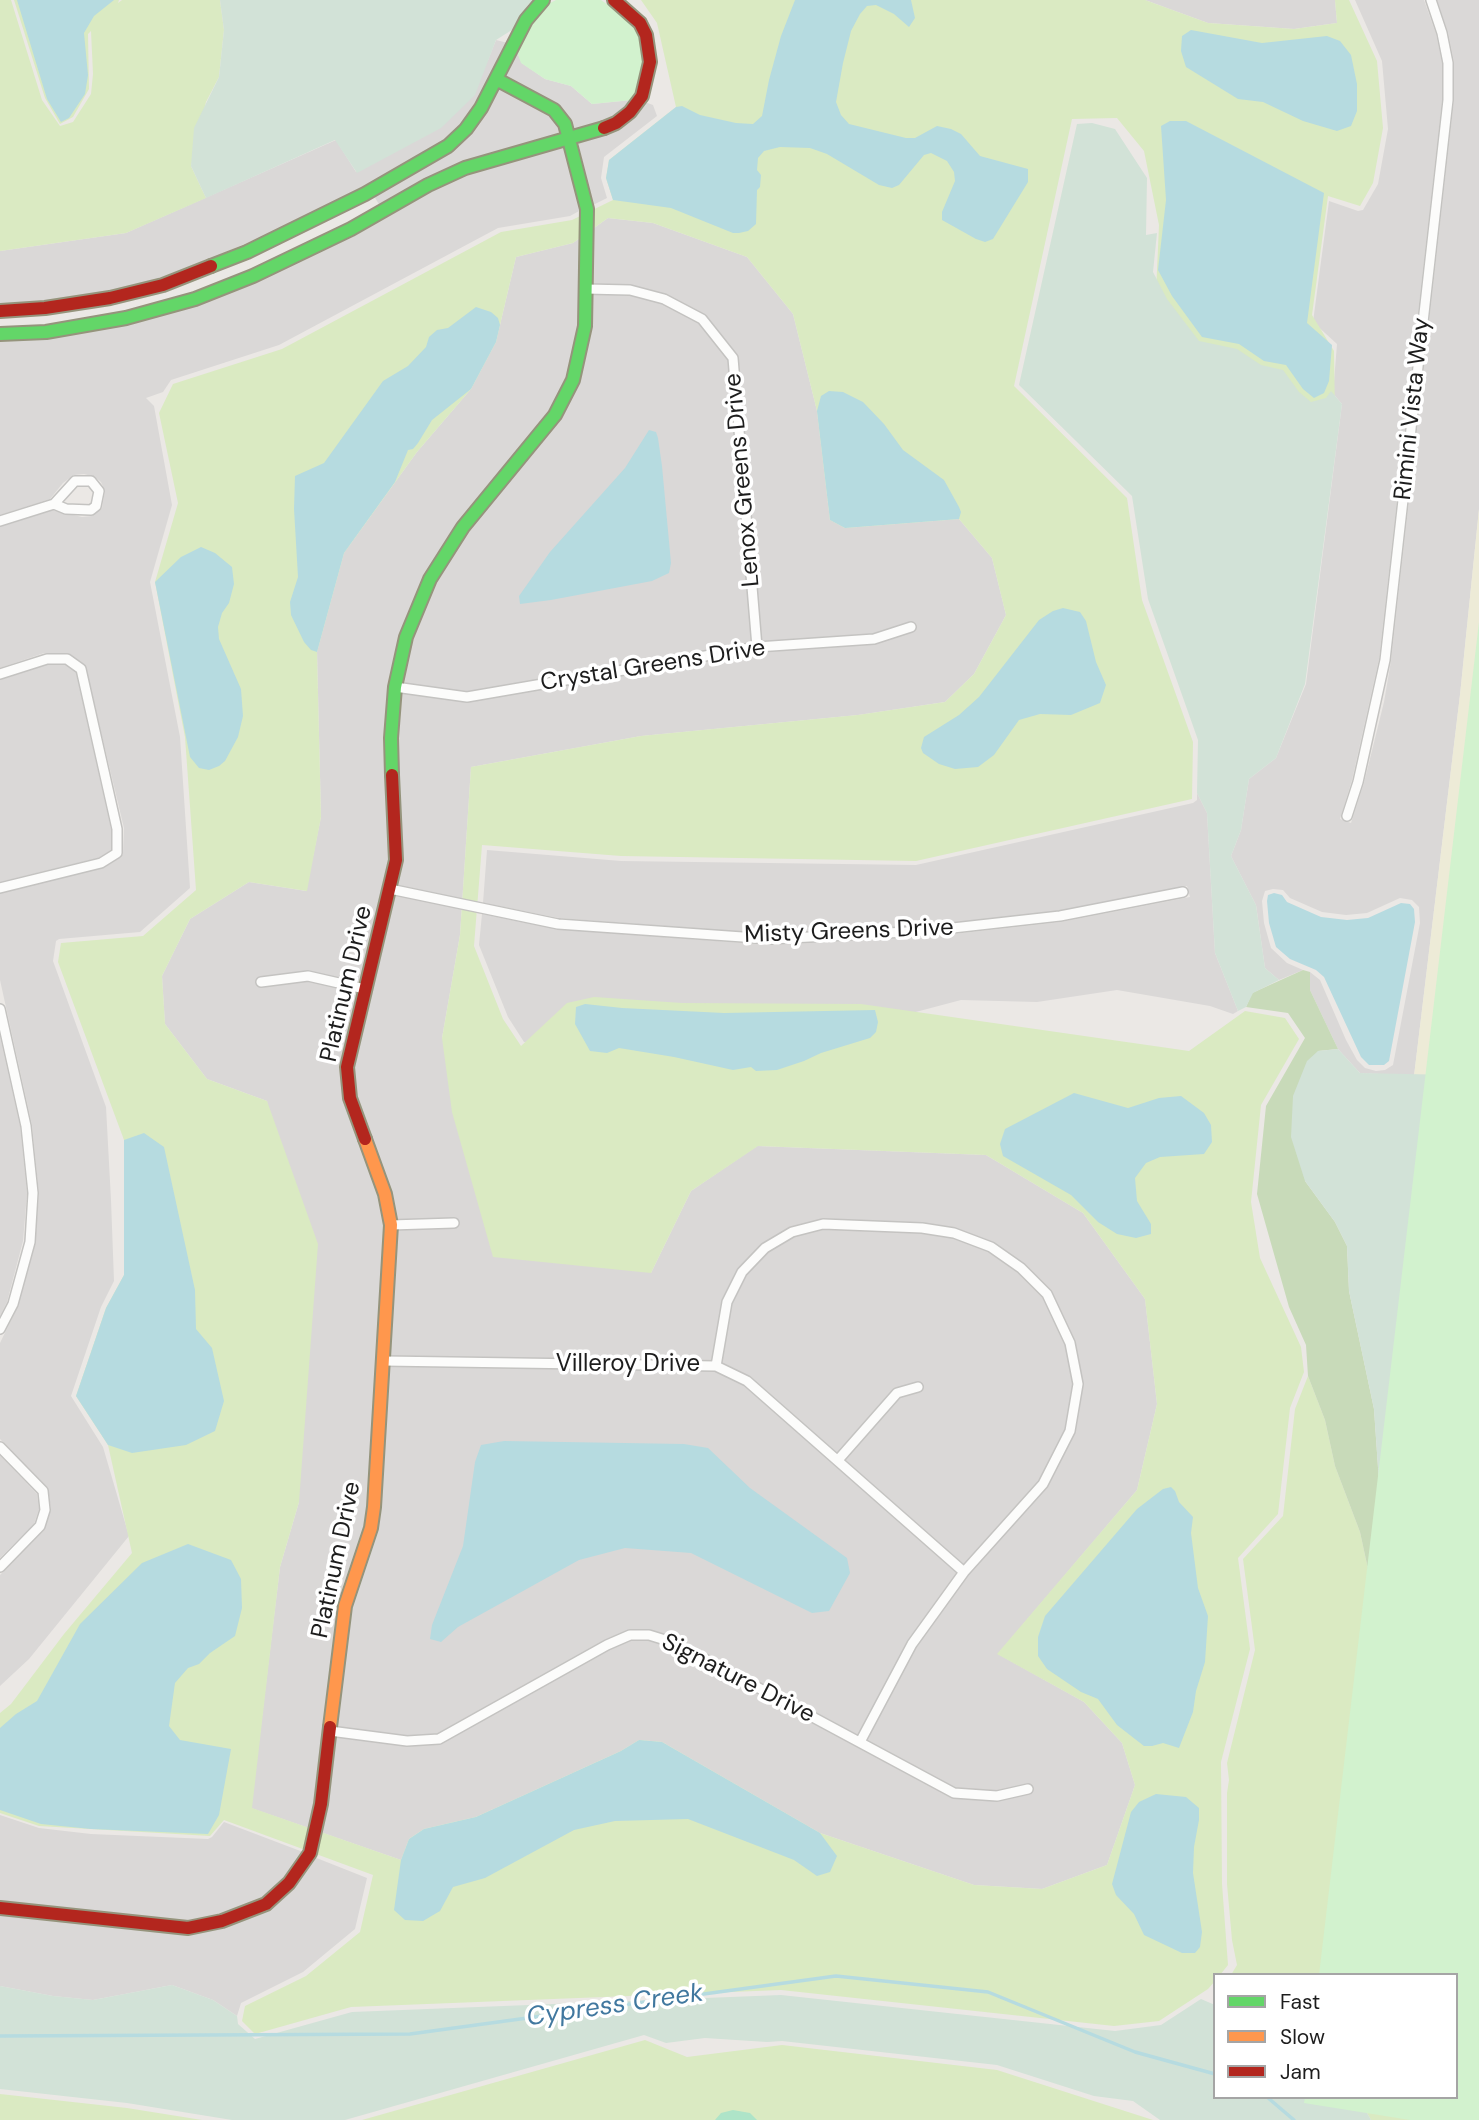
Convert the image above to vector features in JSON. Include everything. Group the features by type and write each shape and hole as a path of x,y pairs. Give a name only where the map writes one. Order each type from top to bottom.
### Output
{"street":[{"path":"0,311 45,308 110,298 163,285 247,252 365,194 457,139 475,117 526,20 542,0"},
{"path":"614,0 636,18"},
{"path":"0,334 46,332 126,318 195,299 253,276 465,168 598,131 616,123 642,96 650,70 646,35 626,0"},
{"name":"Rimini Vista Way","path":"1347,816 1358,782 1385,660 1448,100 1448,63 1431,0"},
{"name":"Platinum Drive","path":"0,1908 188,1927 222,1922 265,1904 289,1883 310,1853 321,1804 345,1606 374,1507 391,1225 386,1194 353,1106 348,1082 348,1059 390,889 396,852 391,738 395,687 410,626 435,569 463,527 547,426 568,391 584,338 587,209 565,124 554,110 496,79"},
{"path":"365,194 376,215"},
{"name":"Lenox Greens Drive","path":"586,289 631,290 664,299 702,319 733,358 757,647"},
{"path":"0,521 54,504 75,481 91,481 99,491 96,506 91,510 66,509 54,504"},
{"name":"Crystal Greens Drive","path":"395,687 467,697 757,647 874,639 911,627"},
{"path":"0,674 47,659 67,659 81,669 117,829 117,853 101,863 0,888"},
{"name":"Misty Greens Drive","path":"390,889 558,924 771,939 926,932 1034,919 1183,892"},
{"path":"261,982 308,976 365,989"},
{"path":"0,1009 26,1126 33,1194 30,1242 13,1304 0,1329"},
{"path":"391,1225 454,1223"},
{"path":"716,1366 727,1302 742,1272 765,1248 792,1231 823,1224 922,1228 990,1247 1021,1268 1048,1294 1070,1343 1078,1384 1070,1431 1043,1484 964,1572 912,1644 860,1742"},
{"name":"Villeroy Drive","path":"384,1361 716,1366 747,1381 964,1572"},
{"path":"838,1460 897,1393 918,1387"},
{"path":"0,1447 43,1491 45,1510 40,1526 0,1567"},
{"name":"Signature Drive","path":"330,1731 407,1741 439,1739 607,1645 630,1635 649,1635 675,1643 954,1793 998,1796 1028,1789"}],"shaded area":[{"path":"1145,0 1335,0 1337,23 1294,29 1208,23"},
{"path":"1355,0 1424,0 1436,34 1442,63 1442,100 1379,659 1352,780 1340,819 1351,823 1384,702 1391,661 1454,100 1454,62 1448,32 1437,0 1479,0 1479,509 1460,695 1414,1076 1360,1073 1338,1049 1310,990 1310,972 1320,980 1357,1060 1365,1068 1385,1070 1393,1065 1420,923 1419,907 1412,900 1400,898 1367,913 1346,915 1322,912 1290,898 1283,890 1265,891 1262,901 1264,923 1271,948 1287,963 1303,970 1279,980 1265,968 1256,905 1231,856 1241,830 1249,779 1276,758 1306,684 1342,404 1331,391 1337,344 1313,322 1329,201 1358,211 1363,210 1378,184 1388,129 1382,61"},
{"path":"496,40 508,43 475,106 461,126 444,142 366,187 284,227 161,280 108,293 44,302 0,304 0,251 126,233 336,140 356,172 488,60"},
{"path":"517,52 522,63 545,79 571,86 592,104 632,100 619,114 605,123 574,132 558,106 504,77"},
{"path":"499,87 550,114 562,135 462,163 380,206 374,196 453,150 462,142 480,121"},
{"path":"645,102 653,105 657,116 604,157 601,178 607,198 593,205 578,143 620,128"},
{"path":"566,146 581,210 570,216 498,228 279,345 171,380 163,392 146,398 154,406 172,505 150,582 180,737 190,888 140,932 59,939 56,941 53,961 106,1107 111,1200 114,1281 101,1307 71,1396 103,1447 129,1536 29,1659 0,1686 0,1575 44,1530 51,1509 48,1488 0,1439 0,1343 18,1306 35,1243 39,1194 32,1125 0,980 0,893 105,867 123,853 124,828 85,665 67,653 44,653 0,668 0,527 53,510 82,517 92,516 102,508 105,491 95,477 74,475 63,483 50,499 0,515 0,341 55,336 197,304 256,282 354,236 431,190 467,173"},
{"path":"608,218 653,223 747,257 793,314 817,411 830,520 845,528 959,519 992,558 1006,615 974,674 945,702 858,715 641,736 471,767 460,935 442,1038 651,1273 691,1191 757,1146 986,1155 1083,1213 1145,1299 1157,1404 1137,1490 998,1654 1084,1702 1122,1743 1135,1785 1107,1865 1042,1889 974,1885 820,1833 662,1742 639,1740 621,1751 476,1817 424,1829 409,1839 401,1860 251,1808 280,1567 299,1502 267,1101 207,1079 165,1024 162,976 190,919 249,882 306,891 321,817 317,652 344,553 417,452 471,389 496,342 516,257 573,243"},
{"path":"1479,509 1479,1081 1453,1075 1414,1076 1460,695"},
{"path":"48,664 65,664 76,672 111,829 111,850 98,858 0,882 0,680"},
{"path":"1197,793 1207,813 1215,953 1238,1011 1233,1014 1210,1006 1117,990 1037,1002 961,1000 878,1022 545,1045 524,1042 508,1017 479,945 482,914 557,929 770,945 927,937 1061,922 1190,897 1187,886 1059,911 926,926 771,934 559,918 483,903 487,850 621,861 916,865 1193,803 1197,800"},
{"path":"0,1037 20,1126 27,1193 23,1241 7,1302 0,1316"},
{"path":"0,1455 37,1494 39,1509 34,1524 0,1558"},
{"path":"0,1815 39,1828 91,1834 208,1839 224,1822 303,1852 284,1880 262,1899 220,1916 188,1922 0,1902"},
{"path":"314,1857 367,1878 355,1929 303,1972 241,2003 237,2016 213,2000 172,1985 93,2000 0,1986 0,1913 190,1933 270,1908 295,1886"}],"green space":[{"path":"0,0 11,0 42,100 60,126 73,122 91,94 91,31 88,34 89,89 73,117 60,124 45,98 14,0 119,0 118,3 122,0 220,0 224,30 219,77 206,102 191,166 206,198 126,233 0,251"},
{"path":"220,0 533,1 515,28 496,40 475,95 441,128 357,173 335,140 206,198 191,166 194,128 219,77 224,30"},
{"path":"556,0 601,0 631,21 640,37 644,61 642,77 632,100 592,104 571,86 545,79 521,63 517,52 532,23 546,5"},
{"path":"641,0 1145,0 1208,23 1294,29 1337,23 1335,0 1349,0 1377,61 1383,128 1373,183 1360,206 1328,196 1312,315 1334,351 1335,415 1200,346 1156,293 1159,225 1144,151 1117,118 1072,119 1014,386 1127,498 1142,600 1193,742 1192,799 916,861 621,856 482,845 474,946 503,1019 521,1046 567,1003 594,997 682,1003 861,1004 1189,1051 1245,1011 1285,1018 1299,1039 1261,1105 1251,1202 1260,1258 1301,1347 1304,1372 1290,1408 1278,1514 1238,1558 1250,1649 1221,1762 1222,1884 1228,1965 1222,1973 1213,1973 1213,1983 1208,1989 1159,2021 1114,2026 781,1990 351,2007 255,2034 242,2021 245,2006 306,1976 360,1932 373,1875 224,1820 210,1836 39,1826 0,1813 0,1713 11,1704 64,1634 132,1553 108,1445 76,1396 106,1308 124,1275 124,1140 58,962 61,943 143,936 196,890 185,737 155,582 178,503 159,413 173,384 282,349 501,232 572,220 613,200 606,178 609,160 676,107 657,23","holes":["608,218 653,223 747,257 793,314 817,411 830,520 845,528 959,519 992,558 1006,615 974,674 945,702 858,715 641,736 471,767 460,935 442,1038 452,1112 493,1257 651,1273 691,1191 758,1146 986,1155 1083,1213 1145,1299 1157,1404 1137,1490 997,1654 1084,1702 1122,1743 1135,1785 1107,1865 1042,1889 974,1885 820,1833 662,1742 639,1740 621,1751 476,1817 424,1829 409,1839 401,1860 252,1808 280,1567 299,1502 318,1244 267,1101 207,1079 165,1024 162,976 190,919 249,882 307,891 321,817 317,652 344,553 417,452 471,389 496,342 516,257 573,243"]},
{"path":"1092,123 1115,129 1147,178 1146,235 1157,233 1153,272 1167,299 1199,341 1237,349 1261,365 1283,370 1299,392 1311,402 1326,398 1331,391 1342,404 1305,684 1276,758 1249,779 1241,830 1231,856 1256,905 1265,968 1279,980 1253,993 1246,1007 1238,1011 1215,953 1207,813 1197,793 1198,740 1148,599 1132,496 1019,385 1077,124"},
{"path":"1479,622 1479,2120 1410,2120 1304,2103 1305,2099 1458,2099 1458,1973 1319,1973"},
{"path":"1303,970 1310,972 1310,990 1338,1049 1318,1051 1305,1181 1335,1222 1347,1246 1349,1291 1374,1409 1379,1482 1376,1606 1360,1532 1335,1466 1325,1420 1308,1376 1306,1345 1289,1307 1257,1194 1266,1106 1305,1038 1288,1013 1246,1007 1252,993"},
{"path":"1338,1049 1360,1073 1453,1075 1379,1482 1374,1409 1349,1291 1347,1246 1335,1222 1305,1181 1291,1137 1293,1096 1307,1061 1318,1051"},
{"path":"1308,1376 1325,1420 1335,1466 1360,1532 1376,1606 1479,1681 1479,2120 1371,2120 1359,2099 1458,2099 1458,1973 1232,1973 1237,1965 1227,1884 1227,1763 1255,1650 1243,1559 1283,1516 1295,1409"},
{"path":"172,1985 213,2000 237,2016 238,2024 255,2039 352,2012 781,1995 1115,2031 1161,2025 1201,1999 1213,2004 1213,2099 1359,2099 1371,2120 1160,2120 1133,2101 1094,2096 997,2065 782,2041 705,2038 666,2043 644,2035 345,2120 232,2120 127,2103 0,2089 0,1986 93,2000"},
{"path":"645,2040 687,2057 782,2045 997,2070 1153,2120 362,2120"},
{"path":"0,2094 127,2108 202,2120 0,2120"},
{"path":"733,2110 750,2113 757,2120 715,2120 721,2113"}],"water":[{"path":"17,0 114,0 94,16 84,33 88,75 85,94 69,118 61,122 47,99"},
{"path":"795,0 911,0 915,18 909,27 894,14 876,5 867,6 860,14 851,31 836,102 841,115 849,124 906,138 915,138 937,126 951,129 961,134 980,156 1028,169 1028,182 993,239 985,242 976,239 942,220 942,212 955,181 954,172 947,161 931,153 924,155 899,185 892,188 879,185 827,154 810,148 780,147 764,151 758,158 757,170 761,175 760,187 757,190 756,224 748,231 739,233 671,208 613,200 606,178 609,160 676,107 682,106 700,115 736,123 753,124 762,116 781,36"},
{"path":"1191,30 1262,43 1327,36 1340,41 1351,55 1357,84 1357,111 1351,126 1337,131 1303,121 1263,102 1238,99 1186,67 1181,51 1182,36"},
{"path":"1170,121 1186,121 1324,193 1307,323 1332,345 1329,381 1324,393 1314,398 1303,389 1286,365 1264,361 1239,344 1202,337 1172,296 1158,270 1166,200 1161,126"},
{"path":"476,307 491,312 498,318 500,325 496,342 471,389 432,420 418,443 408,450 395,482 344,553 317,652 311,650 304,642 291,615 290,602 298,577 295,476 324,463 383,381 408,366 437,330 448,328"},
{"path":"829,391 843,392 863,402 903,450 944,480 961,512 959,519 845,528 830,520 817,411 821,396"},
{"path":"649,430 656,432 662,466 671,563 669,573 652,581 520,604 519,596 550,552 625,468"},
{"path":"201,547 215,553 232,567 234,584 218,627 219,639 241,689 243,716 238,737 225,761 209,770 199,768 190,757 155,582 181,557"},
{"path":"1063,608 1080,612 1086,621 1096,662 1106,685 1100,703 1071,715 1040,714 1019,720 994,755 978,767 955,769 939,764 923,753 921,748 924,737 959,715 979,697 1039,620"},
{"path":"1268,895 1282,895 1287,902 1321,917 1347,920 1368,918 1401,903 1410,904 1414,909 1415,922 1389,1061 1384,1065 1369,1065 1361,1057 1324,977 1316,970 1290,959 1276,947 1269,923 1267,901"},
{"path":"585,1004 724,1013 875,1010 878,1022 876,1032 870,1038 777,1070 756,1071 751,1067 733,1070 619,1048 607,1053 590,1051 575,1024 576,1007"},
{"path":"1074,1093 1128,1108 1159,1098 1181,1096 1204,1113 1211,1125 1212,1142 1204,1154 1160,1157 1146,1163 1135,1178 1137,1201 1151,1224 1151,1234 1136,1238 1117,1234 1098,1222 1071,1195 1003,1156 1000,1144 1005,1129"},
{"path":"144,1133 164,1147 195,1290 196,1329 212,1348 224,1401 215,1431 186,1445 132,1453 108,1445 76,1396 106,1308 124,1275 124,1140"},
{"path":"504,1441 684,1444 708,1448 750,1488 847,1558 850,1573 829,1611 812,1613 691,1553 625,1548 579,1560 458,1627 441,1642 430,1639 432,1625 463,1546 475,1462 481,1445"},
{"path":"1171,1487 1179,1502 1193,1517 1191,1533 1198,1588 1208,1616 1205,1662 1193,1712 1179,1748 1163,1743 1144,1746 1117,1725 1098,1699 1081,1692 1047,1669 1038,1656 1038,1637 1045,1616 1137,1509 1163,1489"},
{"path":"188,1544 231,1560 241,1579 242,1608 235,1636 199,1664 188,1668 175,1683 169,1726 180,1740 231,1749 219,1815 208,1834 41,1824 0,1810 0,1728 37,1701 80,1624 142,1563"},
{"path":"639,1740 662,1742 820,1833 837,1856 830,1872 817,1876 794,1860 688,1819 615,1821 574,1830 485,1878 453,1887 440,1911 423,1921 405,1920 394,1910 401,1860 409,1839 424,1829 476,1817 621,1751"},
{"path":"1156,1794 1186,1797 1199,1808 1193,1873 1202,1932 1200,1947 1195,1953 1182,1953 1144,1935 1134,1914 1116,1895 1112,1884 1131,1812 1139,1802"}],"waterway":[{"name":"Cypress Creek","path":"0,2036 410,2034 836,1976 988,1992 1135,2052 1213,2073"},
{"name":"Cypress Creek","path":"1269,2099 1294,2120"}],"traffic: fast":[{"path":"211,266 247,252 365,194 448,146 466,129 481,108 526,20 543,0"},
{"path":"392,775 391,738 395,687 406,637 430,579 463,527 555,415 573,380 585,326 587,209 565,124 554,110 496,79"},
{"path":"0,334 46,332 126,318 195,299 253,276 351,229 428,185 465,168 604,128"}],"traffic: slow":[{"path":"330,1727 345,1606 371,1528 374,1507 391,1225 385,1194 365,1139"}],"traffic: jam":[{"path":"604,128 630,112 642,96 650,62 646,35 640,23 614,0"},
{"path":"0,311 45,308 110,298 163,285 211,266"},
{"path":"365,1139 350,1098 347,1067 396,860 392,775"},
{"path":"0,1908 188,1928 222,1921 266,1904 289,1883 310,1853 321,1804 330,1727"}]}
